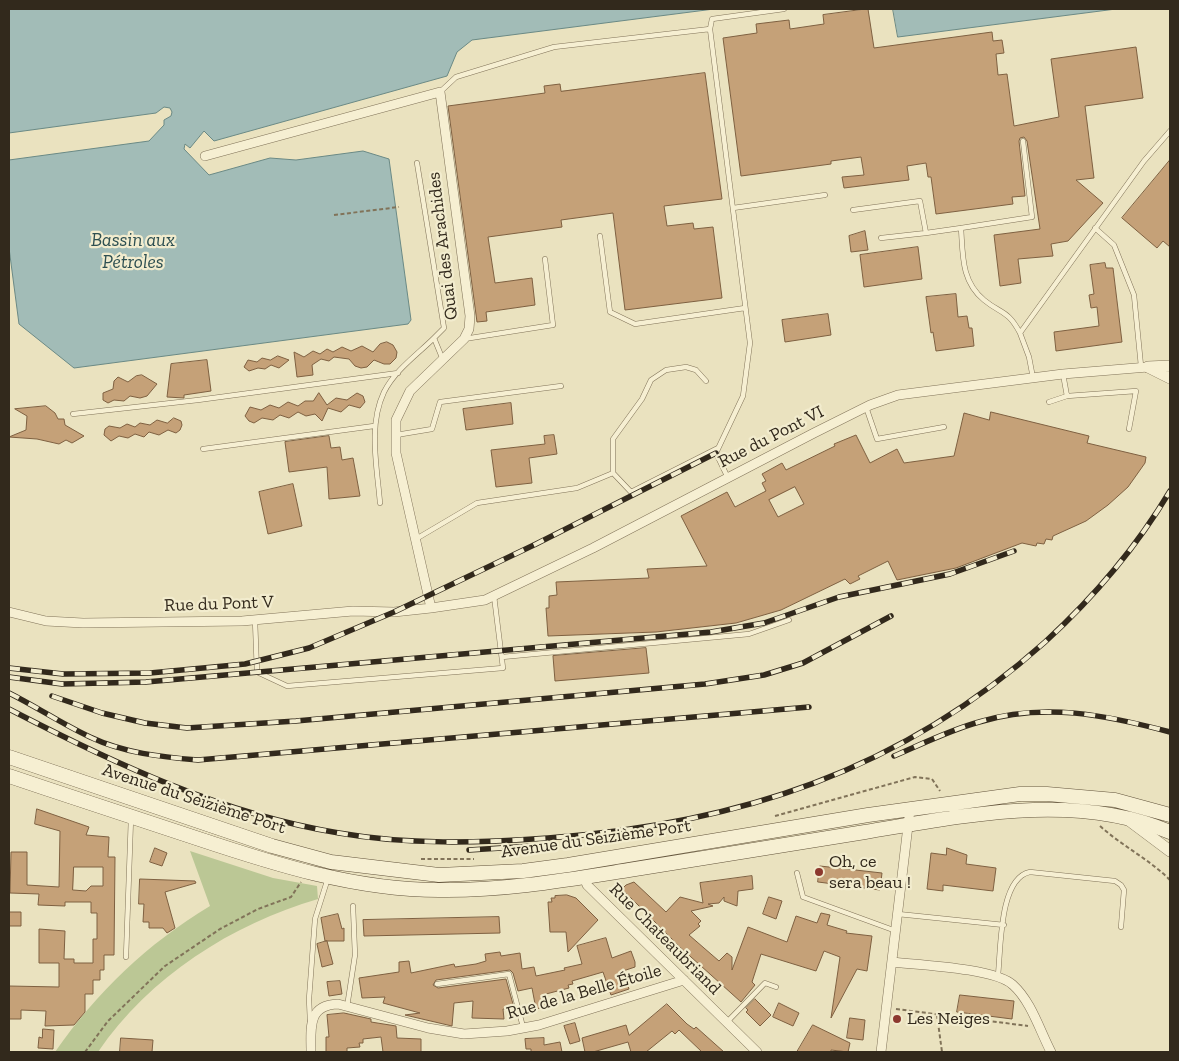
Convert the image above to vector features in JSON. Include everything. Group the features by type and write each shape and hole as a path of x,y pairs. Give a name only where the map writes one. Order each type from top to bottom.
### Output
{"main road":[{"name":"Avenue du Seizième Port","path":"9,757 280,848 331,862 439,875 523,871 568,865 910,809 1020,794 1047,794 1115,800 1170,815"},
{"name":"Avenue du Seizième Port","path":"9,776 131,817 308,872 392,887 439,890 529,885 1027,808 1091,812 1170,832"}],"street":[{"path":"205,156 440,92"},
{"name":"Quai des Arachides","path":"432,608 396,453 396,420 410,391 444,361 464,339 470,316 440,92"},
{"path":"1144,367 1170,366"},
{"path":"1144,367 1170,378"},
{"name":"Rue du Pont VI","path":"432,608 485,600 494,596 593,548 866,407 898,395 1063,374 1144,367"},
{"name":"Rue du Pont V","path":"9,612 46,621 83,624 254,620 352,611 394,612 432,608"},
{"path":"881,1052 910,809"},
{"path":"1128,820 1170,851"},
{"name":"Rue Chateaubriand","path":"584,877 587,884 757,1052"},
{"path":"892,962 998,975 1014,985 1051,1052"},
{"name":"Rue de la Belle Étoile","path":"311,1025 317,1012 326,1004 347,1006 428,1028 464,1034 507,1031 523,1028 684,980"},
{"path":"311,1025 311,1052"}],"lane":[{"path":"728,478 716,453 743,396 750,343 710,29 712,19 784,9"},
{"path":"440,92 456,77 554,47 710,29"},
{"path":"1020,333 1144,161 1170,131"},
{"path":"881,238 1032,217 1023,141"},
{"path":"380,503 374,426 385,391 398,373 444,328 417,163"},
{"path":"733,208 825,195"},
{"path":"853,210 920,201 926,233"},
{"path":"961,228 965,275 983,299 1009,315 1020,333 1029,357 1033,378"},
{"path":"1095,228 1114,245 1134,295 1144,367"},
{"path":"600,236 610,312 635,324 745,308"},
{"path":"464,339 553,325 545,259"},
{"path":"434,338 444,361"},
{"path":"706,381 696,370 686,367 666,370 651,380 642,399 613,438 613,473 632,492 718,448"},
{"path":"73,414 198,400 398,373"},
{"path":"1063,374 1067,396"},
{"path":"396,435 432,429 440,402 561,386"},
{"path":"1049,402 1067,396 1136,392 1129,429"},
{"path":"866,407 877,439 944,427"},
{"path":"203,449 374,426"},
{"path":"416,539 477,504 576,488 613,473"},
{"path":"254,620 257,672 287,686 502,668 494,596"},
{"path":"502,657 749,634 789,620"},
{"path":"126,957 131,817"},
{"path":"998,975 1010,888 1015,880 1023,874 1030,872 1115,881 1121,884 1124,890 1121,928"},
{"path":"797,874 803,897 896,931"},
{"path":"311,1025 309,999 315,919 329,877"},
{"path":"347,1006 355,955 353,906"},
{"path":"898,914 1004,925"},
{"path":"437,984 510,974 523,1028"},
{"path":"727,1022 765,983 776,987"}],"path":[{"path":"334,215 399,207"},
{"path":"768,818 915,778 932,779 940,788 942,805"},
{"path":"1100,826 1117,842 1157,867 1170,880"},
{"path":"418,859 476,860"},
{"path":"84,1052 108,1021 164,966 220,929 258,909 291,897 308,872"},
{"path":"886,1008 1026,1027 1036,1022"},
{"path":"937,1015 942,1052"}],"green space":[{"path":"190,851 273,878 317,886 318,899 255,923 195,957 167,977 142,1000 98,1052 55,1052 88,1009 144,953 165,936 210,906"}],"water":[{"name":"Bassin aux Pétroles","path":"9,9 714,9 472,40 457,52 447,76 214,141 204,131 190,148 185,144 184,149 209,175 270,158 296,160 363,151 389,159 411,320 408,324 74,368 19,324 9,248 9,160 149,141 164,125 164,120 171,116 172,112 170,108 164,107 156,113 9,133"},
{"path":"893,9 1116,9 898,37"}],"building":[{"path":"868,9 874,48 992,32 993,41 1002,40 1004,53 996,54 998,75 1007,74 1014,126 1059,117 1051,59 1136,47 1143,98 1085,106 1094,178 1076,180 1103,203 1068,241 1051,244 1053,256 1018,259 1021,283 1000,286 994,235 1040,229 1027,141 1024,137 1020,138 1019,141 1025,196 1012,197 1013,204 936,214 931,177 928,177 926,163 907,166 909,180 844,188 842,177 864,175 861,157 831,161 831,164 741,176 723,38 757,33 756,24 789,20 790,29 824,24 823,15"},
{"path":"705,73 722,199 664,206 667,226 693,223 694,229 713,227 722,298 625,310 613,213 561,220 562,227 488,237 495,283 532,278 535,305 486,312 487,321 477,322 448,106 545,93 544,86 560,84 561,91"},
{"path":"1170,160 1170,247 1163,241 1157,248 1122,218"},
{"path":"865,231 868,250 851,252 849,236"},
{"path":"918,247 922,279 864,287 860,255"},
{"path":"1105,263 1106,268 1113,268 1122,342 1056,351 1054,332 1099,326 1097,307 1091,308 1089,295 1094,294 1090,265"},
{"path":"956,294 958,317 967,316 969,328 972,328 974,346 936,351 933,332 931,333 926,297"},
{"path":"828,314 831,335 785,342 782,320"},
{"path":"387,342 393,345 397,352 396,358 390,364 374,360 367,367 361,368 355,366 349,359 334,357 329,361 321,359 312,365 313,375 297,377 294,352 304,357 313,351 320,354 327,349 333,352 342,347 351,351 362,346 373,352 380,344"},
{"path":"278,356 289,360 279,368 271,365 265,369 258,368 249,371 244,367 248,360 257,362 262,358 270,360"},
{"path":"207,360 211,391 184,395 184,398 167,397 171,364"},
{"path":"142,375 157,384 147,396 140,398 130,396 124,401 114,400 108,403 103,400 103,393 113,389 114,381 118,377 128,382 136,376"},
{"path":"319,393 327,405 336,398 347,400 357,393 363,396 365,402 360,408 349,405 341,412 328,408 322,421 315,414 306,416 298,412 289,418 280,415 273,420 262,418 254,423 245,416 250,407 261,410 270,405 279,408 288,402 298,406 305,401 313,401"},
{"path":"511,403 513,424 466,430 463,409"},
{"path":"46,406 55,413 58,419 64,419 65,425 84,436 72,443 66,440 59,444 37,439 9,437 26,430 27,416 15,409"},
{"path":"991,412 1089,436 1087,443 1146,457 1145,463 1128,487 1108,505 1086,521 1053,536 1052,540 1046,539 1044,544 1037,543 1036,546 1022,543 956,568 897,580 888,561 858,576 860,579 850,584 845,579 781,610 736,623 656,632 548,636 546,608 549,608 549,596 557,595 556,582 649,578 647,569 707,566 681,516 727,492 735,507 766,491 762,483 766,481 762,474 782,463 786,470 835,446 834,444 856,435 870,463 897,449 904,463 954,456 964,413 989,420","holes":["795,487 804,504 778,517 769,500"]},
{"path":"174,418 181,421 182,425 176,433 168,430 159,435 149,432 144,437 135,434 128,438 119,436 111,441 104,435 105,429 109,426 120,428 127,424 135,427 140,423 150,425 157,420 167,423"},
{"path":"554,435 557,454 529,458 532,483 496,487 491,450 545,444 544,436"},
{"path":"329,436 331,448 340,447 342,460 353,458 360,496 329,499 327,467 289,472 285,442"},
{"path":"293,484 302,526 268,534 259,492"},
{"path":"646,648 649,673 555,681 553,656"},
{"path":"37,809 89,827 86,835 109,837 108,857 115,857 114,955 104,955 104,970 100,970 100,980 93,980 93,994 85,994 85,1012 74,1025 45,1026 46,1011 21,1010 21,1019 9,1019 9,986 59,987 59,963 39,963 39,929 65,931 64,959 74,959 74,963 93,963 93,939 97,939 97,913 91,913 91,902 65,902 65,906 38,905 39,894 10,893 11,852 27,852 27,885 59,887 60,831 35,824","holes":["74,867 103,867 103,886 91,886 86,891 73,890"]},
{"path":"155,848 167,853 162,866 150,862"},
{"path":"947,848 967,855 966,864 996,868 993,891 943,885 943,891 927,889 931,853 946,855"},
{"path":"820,866 882,873 880,890 818,882"},
{"path":"752,876 753,889 738,891 737,906 724,901 724,897 719,903 708,904 713,906 691,911 701,921 698,924 700,926 689,935 719,961 727,953 732,957 732,970 748,927 787,942 796,916 817,923 821,913 830,915 827,925 847,931 846,933 872,936 867,971 857,969 831,1018 840,957 824,951 816,971 761,954 752,982 755,985 741,1002 681,948 622,889 634,882 666,912 680,897 703,903 700,883"},
{"path":"140,879 195,881 196,883 165,892 175,928 167,933 163,928 149,928 149,922 143,922 144,904 139,904"},
{"path":"567,895 576,898 598,920 568,952 566,932 550,932 548,902 552,902 551,898 555,898 555,896"},
{"path":"769,897 782,901 776,919 763,914"},
{"path":"9,912 21,912 21,926 9,926"},
{"path":"338,914 342,929 344,928 344,941 325,941 321,918"},
{"path":"499,917 500,933 364,936 363,920"},
{"path":"606,938 612,958 631,951 635,962 635,967 623,971 629,989 611,995 603,972 572,981 573,984 568,985 569,988 546,994 549,1006 536,1009 532,988 518,991 513,973 510,970 436,980 433,985 438,988 506,979 513,1004 509,1005 509,1009 503,1009 504,1019 472,1018 473,1001 454,1003 452,1026 405,1015 420,1013 383,1003 385,997 362,998 359,978 399,972 399,962 409,961 411,973 454,964 455,967 476,964 486,961 485,954 500,952 501,956 520,953 522,969 534,967 536,976 565,970 564,968 582,964 577,946"},
{"path":"327,941 333,964 322,967 317,944"},
{"path":"340,981 342,994 329,996 327,982"},
{"path":"960,995 1014,1001 1012,1019 957,1012"},
{"path":"755,999 771,1015 760,1026 746,1012 748,1010 746,1008"},
{"path":"779,1003 799,1013 793,1026 773,1017"},
{"path":"667,1004 687,1024 694,1029 696,1027 724,1052 702,1052 679,1030 675,1034 672,1031 646,1052 631,1052 628,1042 593,1052 585,1052 582,1038 626,1025 629,1035"},
{"path":"344,1013 371,1019 371,1022 396,1026 397,1038 421,1039 421,1052 383,1052 381,1037 363,1039 363,1043 359,1043 360,1047 347,1048 347,1052 326,1052 326,1037 329,1037 327,1015"},
{"path":"850,1018 865,1020 863,1040 847,1038"},
{"path":"575,1023 580,1041 570,1044 564,1026"},
{"path":"813,1025 850,1043 848,1052 831,1050 831,1052 797,1052"},
{"path":"43,1029 54,1030 53,1049 38,1048 39,1037 42,1038"},
{"path":"121,1038 153,1040 152,1052 120,1052"},
{"path":"544,1038 544,1045 560,1042 562,1052 531,1052 531,1049 526,1049 525,1039"}],"railway":[{"path":"9,668 63,674 150,673 245,664 309,648 394,612 536,544 716,453"},
{"path":"9,709 128,767 211,800 295,824 339,833 391,840 443,842 496,841 618,831 686,820 751,804 814,783 875,757 933,725 990,687 1045,642 1097,590 1143,532 1170,491"},
{"path":"9,677 62,684 146,682 711,632 764,623 839,597 950,574 1014,551"},
{"path":"52,696 102,713 145,723 187,728 296,721 705,684 764,675 803,663 891,616"},
{"path":"9,693 69,727 116,747 129,751 198,760 809,707"},
{"path":"894,756 968,725 1003,716 1027,713 1051,712 1099,716 1170,732"},
{"path":"469,850 534,846"}],"place":[{"name":"Oh, ce sera beau !","path":"819,872"},
{"name":"Les Neiges","path":"897,1019"}]}
